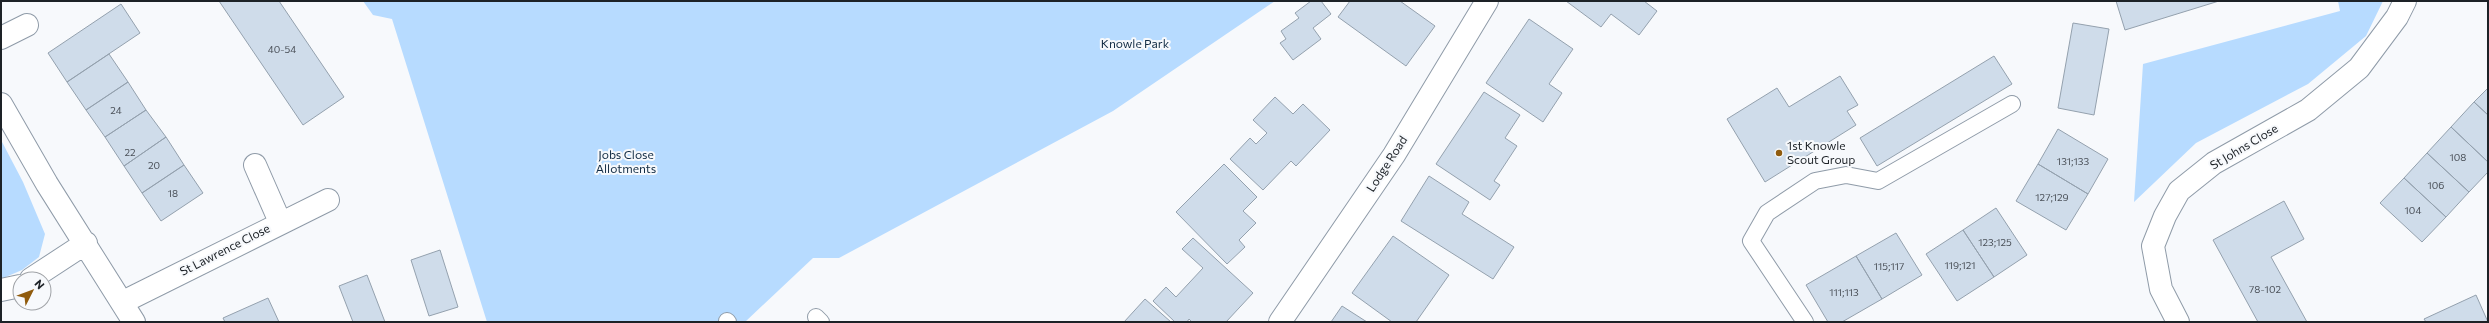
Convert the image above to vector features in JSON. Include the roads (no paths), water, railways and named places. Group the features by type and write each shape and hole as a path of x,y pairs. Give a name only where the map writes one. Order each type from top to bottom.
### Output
{"street":[{"name":"Lodge Road","path":"1280,322 1394,155 1487,1"},
{"name":"St Johns Close","path":"2178,322 2161,289 2153,246 2164,216 2179,191 2214,163 2308,110 2359,68 2398,17 2405,1"},
{"path":"1,38 27,25"},
{"path":"1,104 47,184 86,243 134,322"},
{"path":"255,165 280,222"},
{"name":"St Lawrence Close","path":"123,302 280,222 328,200"},
{"path":"43,271 86,243"},
{"path":"1,290 12,288"}],"lane":[{"path":"1805,322 1751,241 1767,213 1815,181 1846,175 1878,181 2012,104"}],"place":[{"name":"1st Knowle Scout Group","path":"1779,153"}],"park label":[{"name":"Knowle Park","path":"1135,44"},
{"name":"Jobs Close Allotments","path":"626,162"}]}
